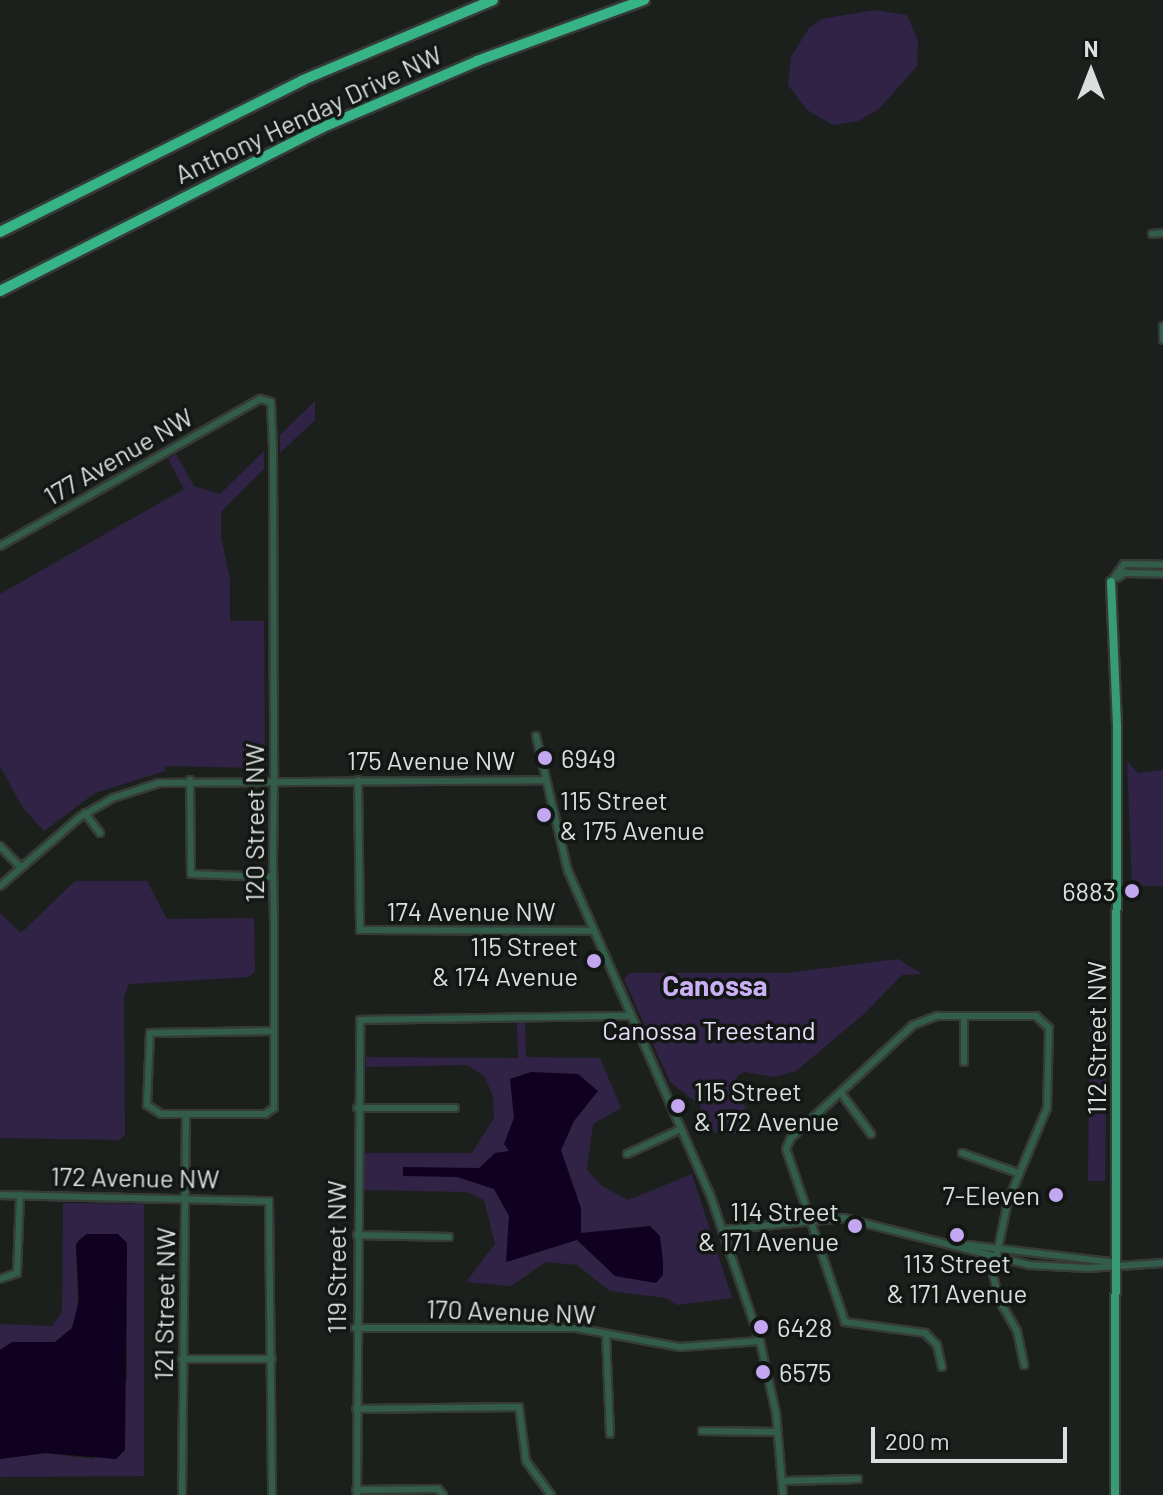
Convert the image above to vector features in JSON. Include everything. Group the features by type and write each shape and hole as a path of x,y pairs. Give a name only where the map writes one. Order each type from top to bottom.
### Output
{"highway":[{"name":"Anthony Henday Drive NW","path":"0,232 290,85 493,0"},
{"name":"Anthony Henday Drive NW","path":"0,291 321,128 477,61 644,0"}],"main road":[{"name":"112 Street NW","path":"1111,582 1117,723 1115,1495"}],"street":[{"path":"1152,234 1163,233"},
{"path":"1162,340 1163,326"},
{"name":"177 Avenue NW","path":"0,546 214,424 268,400"},
{"name":"120 Street NW","path":"186,1114 271,1113 274,780 269,533 273,408 268,400"},
{"name":"177 Avenue NW","path":"214,424 219,434"},
{"path":"1111,582 1124,564 1163,565"},
{"path":"1111,582 1124,573 1163,574"},
{"path":"536,736 544,780 591,931 681,1129 722,1230 760,1341 778,1432 783,1495"},
{"path":"190,780 191,874 273,877"},
{"name":"175 Avenue NW","path":"0,886 85,813 141,787 190,780 544,780"},
{"name":"174 Avenue NW","path":"358,780 357,923 369,931 591,931"},
{"path":"85,813 100,833"},
{"path":"0,846 21,868"},
{"name":"119 Street NW","path":"356,1492 360,1020 629,1016"},
{"path":"964,1016 964,1062"},
{"path":"942,1367 937,1345 925,1333 845,1322 786,1146 918,1022 964,1016 1045,1019 1049,1082 1040,1129 1018,1173 995,1258 995,1292 1016,1327 1024,1365"},
{"path":"186,1114 151,1111 147,1102 150,1033 274,1031"},
{"path":"841,1093 871,1134"},
{"path":"357,1108 455,1108"},
{"name":"121 Street NW","path":"182,1495 186,1114"},
{"path":"627,1154 681,1129"},
{"path":"1040,1129 1049,1133"},
{"path":"962,1153 1018,1173"},
{"name":"172 Avenue NW","path":"0,1195 185,1196 269,1201 272,1359"},
{"path":"0,1279 16,1276 20,1195"},
{"path":"722,1230 809,1218 861,1220 957,1244 995,1258 1072,1268 1115,1263 1163,1263"},
{"path":"357,1235 449,1237"},
{"path":"957,1244 1115,1263"},
{"path":"559,1312 559,1327"},
{"name":"170 Avenue NW","path":"355,1328 559,1327 664,1346 760,1341"},
{"path":"606,1334 610,1434"},
{"path":"182,1359 272,1359 272,1495"},
{"path":"356,1409 519,1407 526,1461 551,1495"},
{"path":"702,1431 778,1432"},
{"path":"783,1481 858,1479"},
{"path":"356,1492 443,1493"}],"green space":[{"path":"874,10 907,15 918,41 917,66 879,109 858,121 833,125 807,110 788,85 791,57 809,28 822,19"},
{"path":"315,401 315,420 280,453 280,435"},
{"path":"264,451 264,469 221,512 221,537 230,580 230,621 264,621 265,763 259,768 165,766 165,771 95,793 44,831 23,808 0,766 0,594 184,489 168,459 176,454 194,486 220,494"},
{"path":"1127,761 1138,773 1163,770 1163,886 1132,886"},
{"path":"75,881 147,881 167,919 254,918 255,971 249,977 129,984 124,996 125,1135 119,1140 0,1138 0,913 21,933"},
{"name":"Canossa Treestand","path":"898,959 922,974 902,975 864,1014 796,1071 775,1077 744,1072 737,1076 735,1089 750,1115 739,1133 729,1135 707,1131 698,1116 701,1106 670,1082 624,979 629,973 786,973"},
{"path":"1090,1005 1107,1010 1105,1181 1088,1181"},
{"path":"525,1022 526,1057 600,1058 621,1108 593,1124 587,1170 602,1186 628,1200 692,1174 732,1298 677,1305 666,1298 610,1291 577,1265 546,1262 511,1286 466,1282 495,1244 484,1200 467,1192 363,1190 365,1153 472,1153 494,1118 493,1096 484,1076 467,1065 366,1067 366,1057 518,1058 517,1023"},
{"path":"63,1203 144,1204 144,1476 0,1477 0,1459 45,1453 93,1459 127,1380 127,1244 81,1237 76,1244 78,1314 72,1328 55,1342 12,1342 0,1350 0,1324 52,1326 62,1312"}],"shaded area":[{"path":"531,1072 578,1074 598,1091 574,1121 561,1150 581,1208 581,1233 650,1226 660,1236 663,1262 663,1275 656,1283 615,1276 577,1240 506,1262 509,1216 494,1189 457,1177 403,1176 403,1167 479,1168 495,1153 509,1151 504,1144 514,1118 510,1079"},
{"path":"86,1234 118,1234 127,1243 125,1450 116,1459 45,1453 0,1459 0,1350 12,1342 55,1342 72,1328 79,1300 76,1244"}],"place":[{"name":"6949","path":"545,758"},
{"name":"115 Street & 175 Avenue","path":"544,815"},
{"name":"6883","path":"1132,891"},
{"name":"115 Street & 174 Avenue","path":"594,961"},
{"name":"115 Street & 172 Avenue","path":"678,1106"},
{"name":"7-Eleven","path":"1056,1195"},
{"name":"114 Street & 171 Avenue","path":"855,1226"},
{"name":"113 Street & 171 Avenue","path":"957,1235"},
{"name":"6428","path":"761,1327"},
{"name":"6575","path":"763,1372"}],"district":[{"name":"Canossa","path":"715,985"}]}
